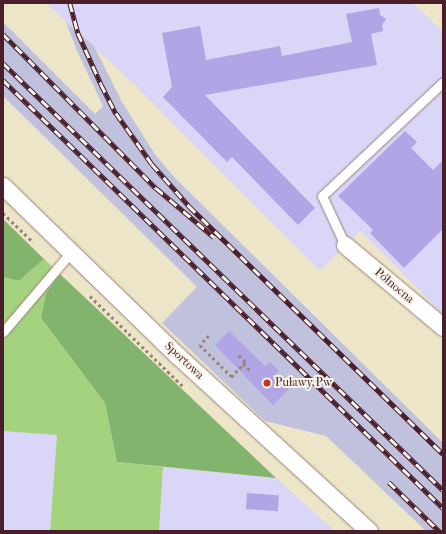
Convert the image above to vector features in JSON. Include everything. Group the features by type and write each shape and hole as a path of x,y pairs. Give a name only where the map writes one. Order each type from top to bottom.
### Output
{"street":[{"name":"Sportowa","path":"3,186 216,392 369,531"},
{"name":"Północna","path":"345,245 443,327"}],"lane":[{"path":"345,245 322,196 443,82"},
{"path":"3,332 70,252"}],"path":[{"path":"209,336 200,345 231,376"},
{"path":"238,355 245,362 243,364 251,371"},
{"path":"216,392 243,364"}],"shaded area":[{"path":"46,3 413,3 443,32 443,314 360,231 320,271 134,84"},
{"path":"3,22 95,114 103,106 77,51 66,22 94,46 122,102 154,153 174,177 443,443 443,531 426,531 326,436 265,421 162,323 197,287 3,96"},
{"path":"3,431 57,434 50,531 3,531"},
{"path":"163,467 276,478 335,531 159,531"}],"green space":[{"path":"3,219 44,259 19,281 3,277"},
{"path":"44,259 60,274 46,293 41,318 105,403 117,462 163,467 159,531 50,531 57,435 3,431 3,277 19,281"},
{"path":"60,274 276,478 117,462 105,403 41,318 46,293"}],"building":[{"path":"379,8 380,15 386,19 382,25 383,31 371,34 377,65 205,95 315,208 298,225 232,157 227,162 163,97 172,87 162,33 200,26 206,60 280,46 282,56 352,42 346,14"},
{"path":"405,131 417,142 411,148 433,170 443,160 443,229 404,268 370,233 373,230 338,196"},
{"path":"229,331 265,366 270,362 279,371 275,375 289,389 273,405 215,345"},
{"path":"247,493 279,495 278,511 246,509"}],"railway":[{"path":"70,3 78,33 101,84 116,113 152,164 189,206 443,454"},
{"path":"3,34 156,188 214,237"},
{"path":"3,63 443,490"},
{"path":"3,80 443,508"},
{"path":"389,482 439,531"}],"place":[{"name":"Puławy Pw","path":"267,383"}]}
